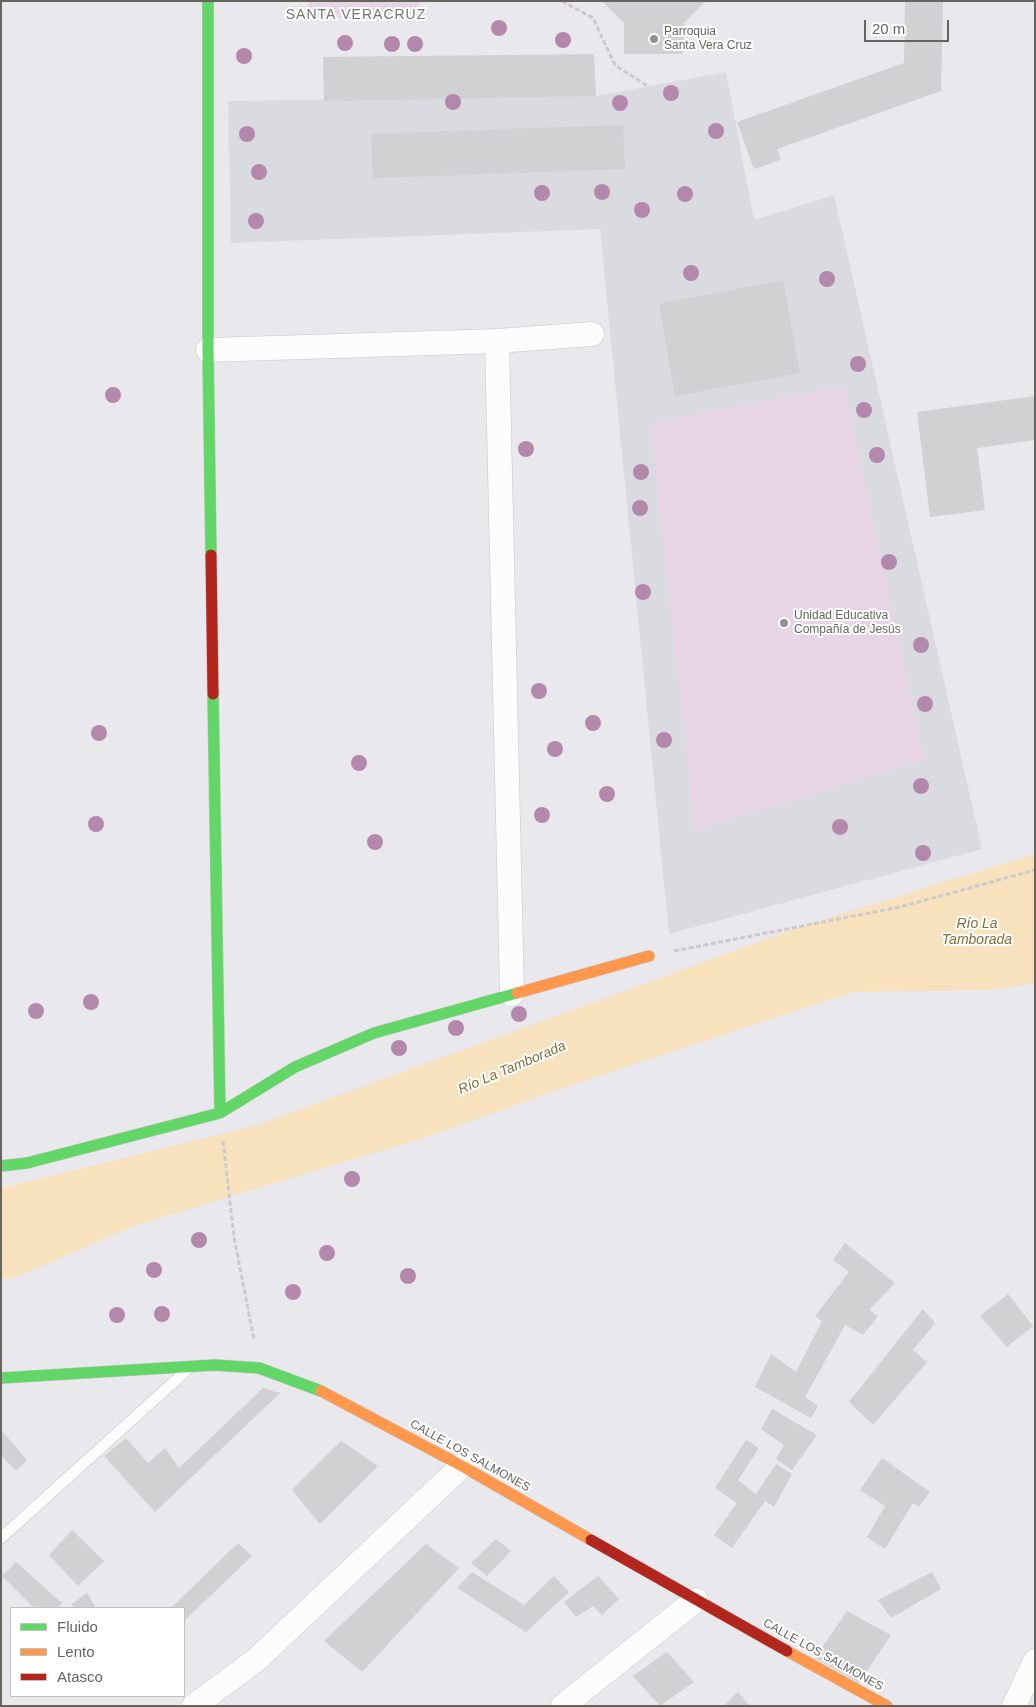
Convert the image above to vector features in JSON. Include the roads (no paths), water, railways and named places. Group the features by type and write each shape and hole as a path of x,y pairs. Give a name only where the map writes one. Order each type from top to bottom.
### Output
{"street":[{"path":"208,1 208,350 220,1114"},
{"path":"208,350 497,340 592,334"},
{"path":"497,340 512,994"},
{"path":"1,1166 27,1163 220,1114 295,1067 374,1033 649,956"},
{"name":"CALLE LOS SALMONES","path":"1,1378 215,1365 259,1368 321,1391 462,1466 696,1600 887,1706"},
{"path":"194,1706 256,1660 462,1466"},
{"path":"563,1706 696,1600"},
{"path":"1014,1706 1035,1661"}],"lane":[{"path":"1,1538 191,1367"}],"water":[{"name":"Río La Tamborada","path":"1035,854 1035,983 992,990 853,992 586,1080 420,1139 136,1225 12,1279 1,1278 1,1188 255,1126 797,928"}],"place":[{"name":"Parroquia Santa Vera Cruz","path":"654,39"},
{"name":"Unidad Educativa Compañía de Jesús","path":"784,623"}],"district":[{"name":"SANTA VERACRUZ","path":"356,15"}]}
